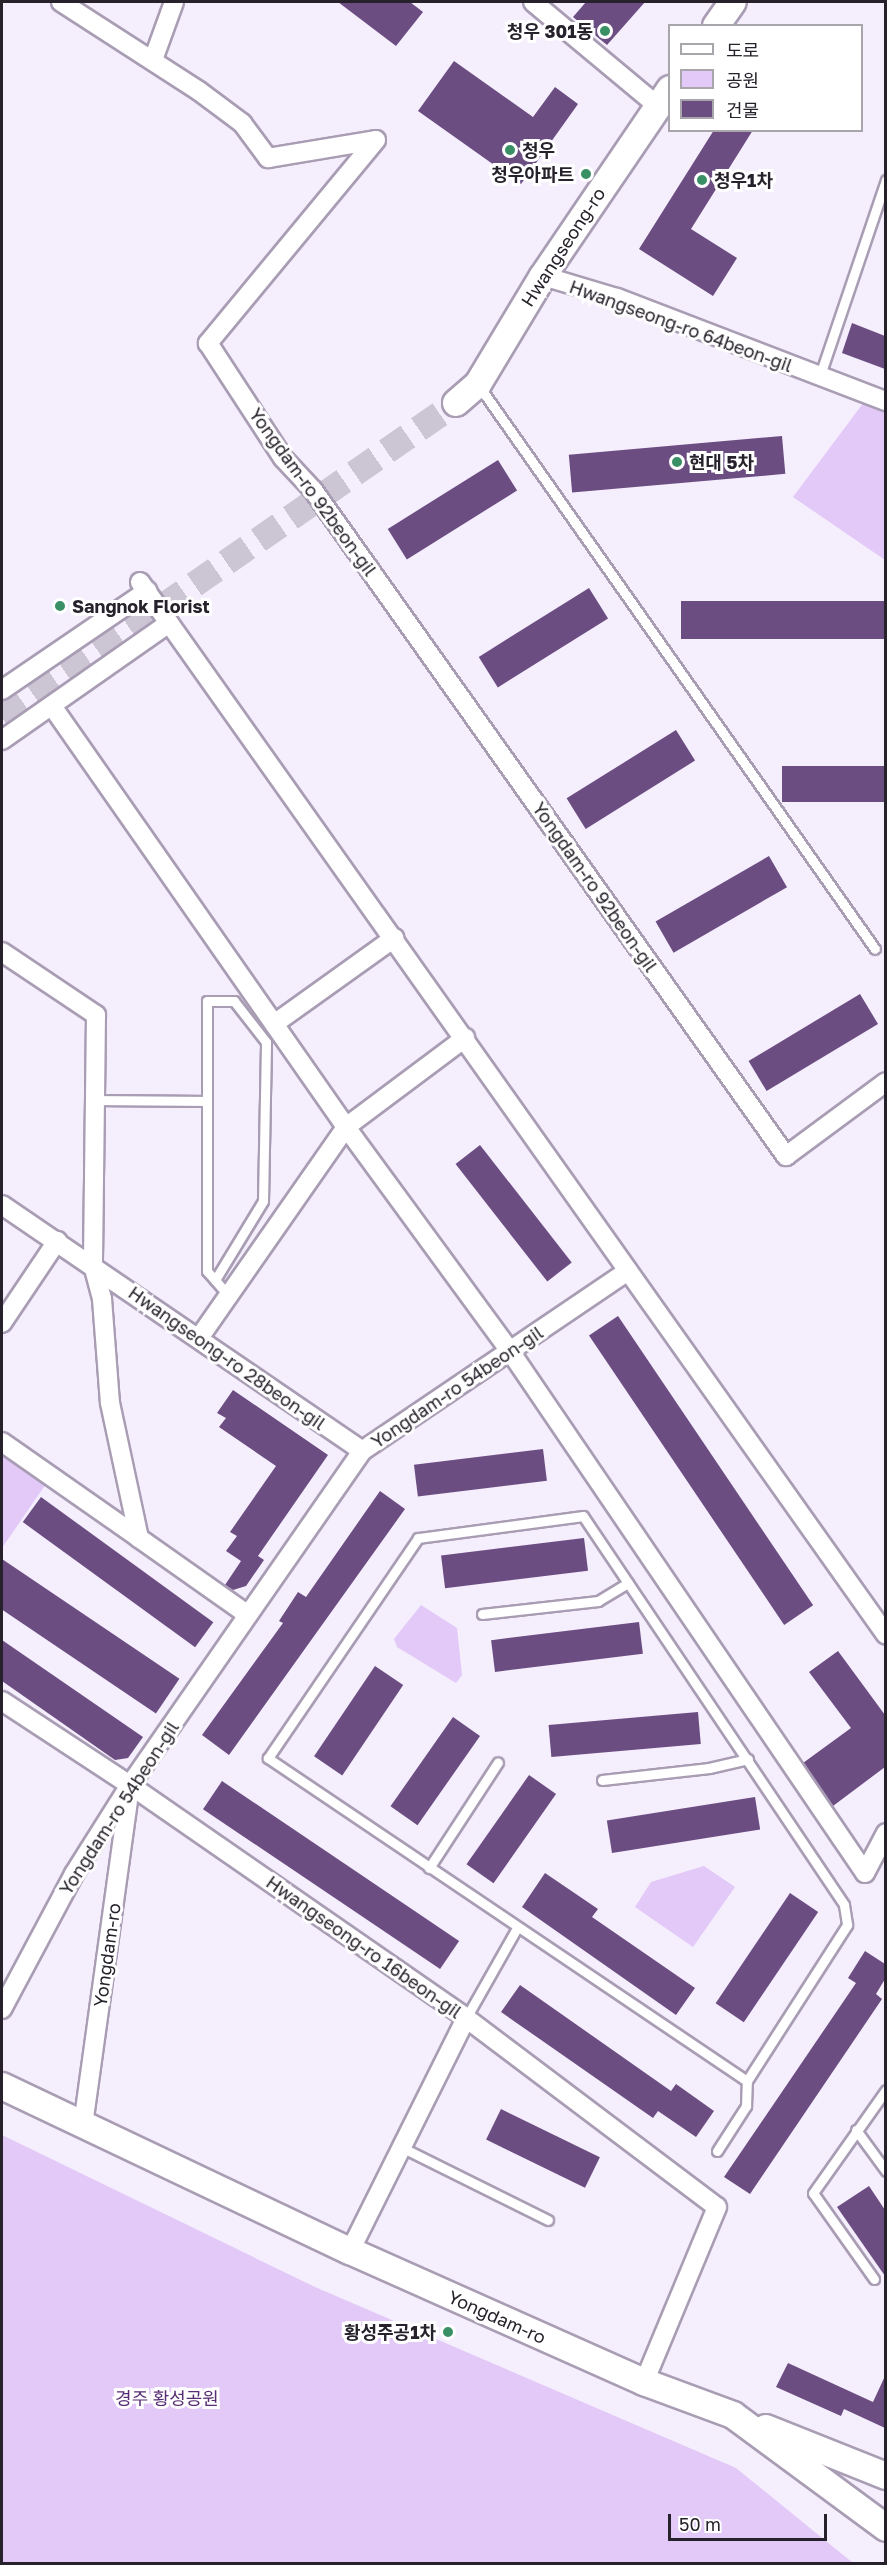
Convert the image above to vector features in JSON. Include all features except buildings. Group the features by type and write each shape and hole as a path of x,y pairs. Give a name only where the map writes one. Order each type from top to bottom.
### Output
{"main road":[{"path":"717,24 733,2"},
{"name":"Hwangseong-ro","path":"456,403 478,384 543,276 664,97"},
{"name":"Yongdam-ro","path":"2,2086 350,2251 644,2382 733,2415 883,2523"},
{"path":"733,2415 885,2476"}],"street":[{"name":"Yongdam-ro 92beon-gil","path":"61,2 153,60 242,123 268,158 376,140 208,343 283,458 314,490 786,1156 885,1082"},
{"path":"153,60 174,2"},
{"path":"533,2 664,97"},
{"name":"Hwangseong-ro 64beon-gil","path":"543,276 617,298 819,378 885,401"},
{"path":"2,690 143,586 465,1038 885,1635"},
{"path":"2,740 169,623"},
{"path":"52,706 346,1127 510,1351 865,1873 885,1833"},
{"path":"274,1024 394,938"},
{"path":"2,952 96,1016 93,1265 102,1299 110,1403 139,1538"},
{"path":"199,1338 346,1127 465,1038"},
{"name":"Hwangseong-ro 28beon-gil","path":"2,1205 93,1265 362,1451"},
{"path":"2,1323 57,1241"},
{"name":"Yongdam-ro 54beon-gil","path":"2,2009 74,1874 130,1785 362,1451 628,1271"},
{"path":"2,1442 248,1615"},
{"name":"Hwangseong-ro 16beon-gil","path":"2,1701 130,1785 466,2018 717,2207 644,2382"},
{"name":"Yongdam-ro","path":"83,2125 130,1785"},
{"path":"350,2251 466,2018"}],"lane":[{"path":"819,378 885,180"},
{"path":"478,384 875,949"},
{"path":"215,1280 263,1201 266,1042 234,1001 207,1001 207,1271 229,1296"},
{"path":"95,1100 206,1101"},
{"path":"717,2151 746,2106 747,2081 847,1925 844,1905 583,1516 418,1538 268,1758 747,2081"},
{"path":"482,1614 598,1601 628,1583"},
{"path":"602,1780 709,1768 748,1759"},
{"path":"429,1868 498,1762"},
{"path":"466,2018 518,1928"},
{"path":"874,2279 813,2193 885,2091"},
{"path":"856,2130 885,2171"},
{"path":"401,2147 548,2220"}],"green space":[{"path":"864,402 885,409 885,560 793,497"},
{"path":"2,1453 48,1481 2,1548"},
{"path":"421,1605 457,1628 462,1675 456,1683 397,1647 394,1639"},
{"path":"704,1866 735,1887 693,1947 635,1907 651,1882"},
{"name":"경주 황성공원","path":"2,2135 315,2287 736,2468 853,2563 2,2563"}],"tunnel":[{"path":"2,718 456,403"}],"place":[{"name":"청우 301동","path":"605,31"},
{"name":"청우","path":"510,150"},
{"name":"청우아파트","path":"586,174"},
{"name":"청우1차","path":"702,180"},
{"name":"현대 5차","path":"677,462"},
{"name":"Sangnok Florist","path":"60,606"},
{"name":"황성주공1차","path":"448,2332"}]}
